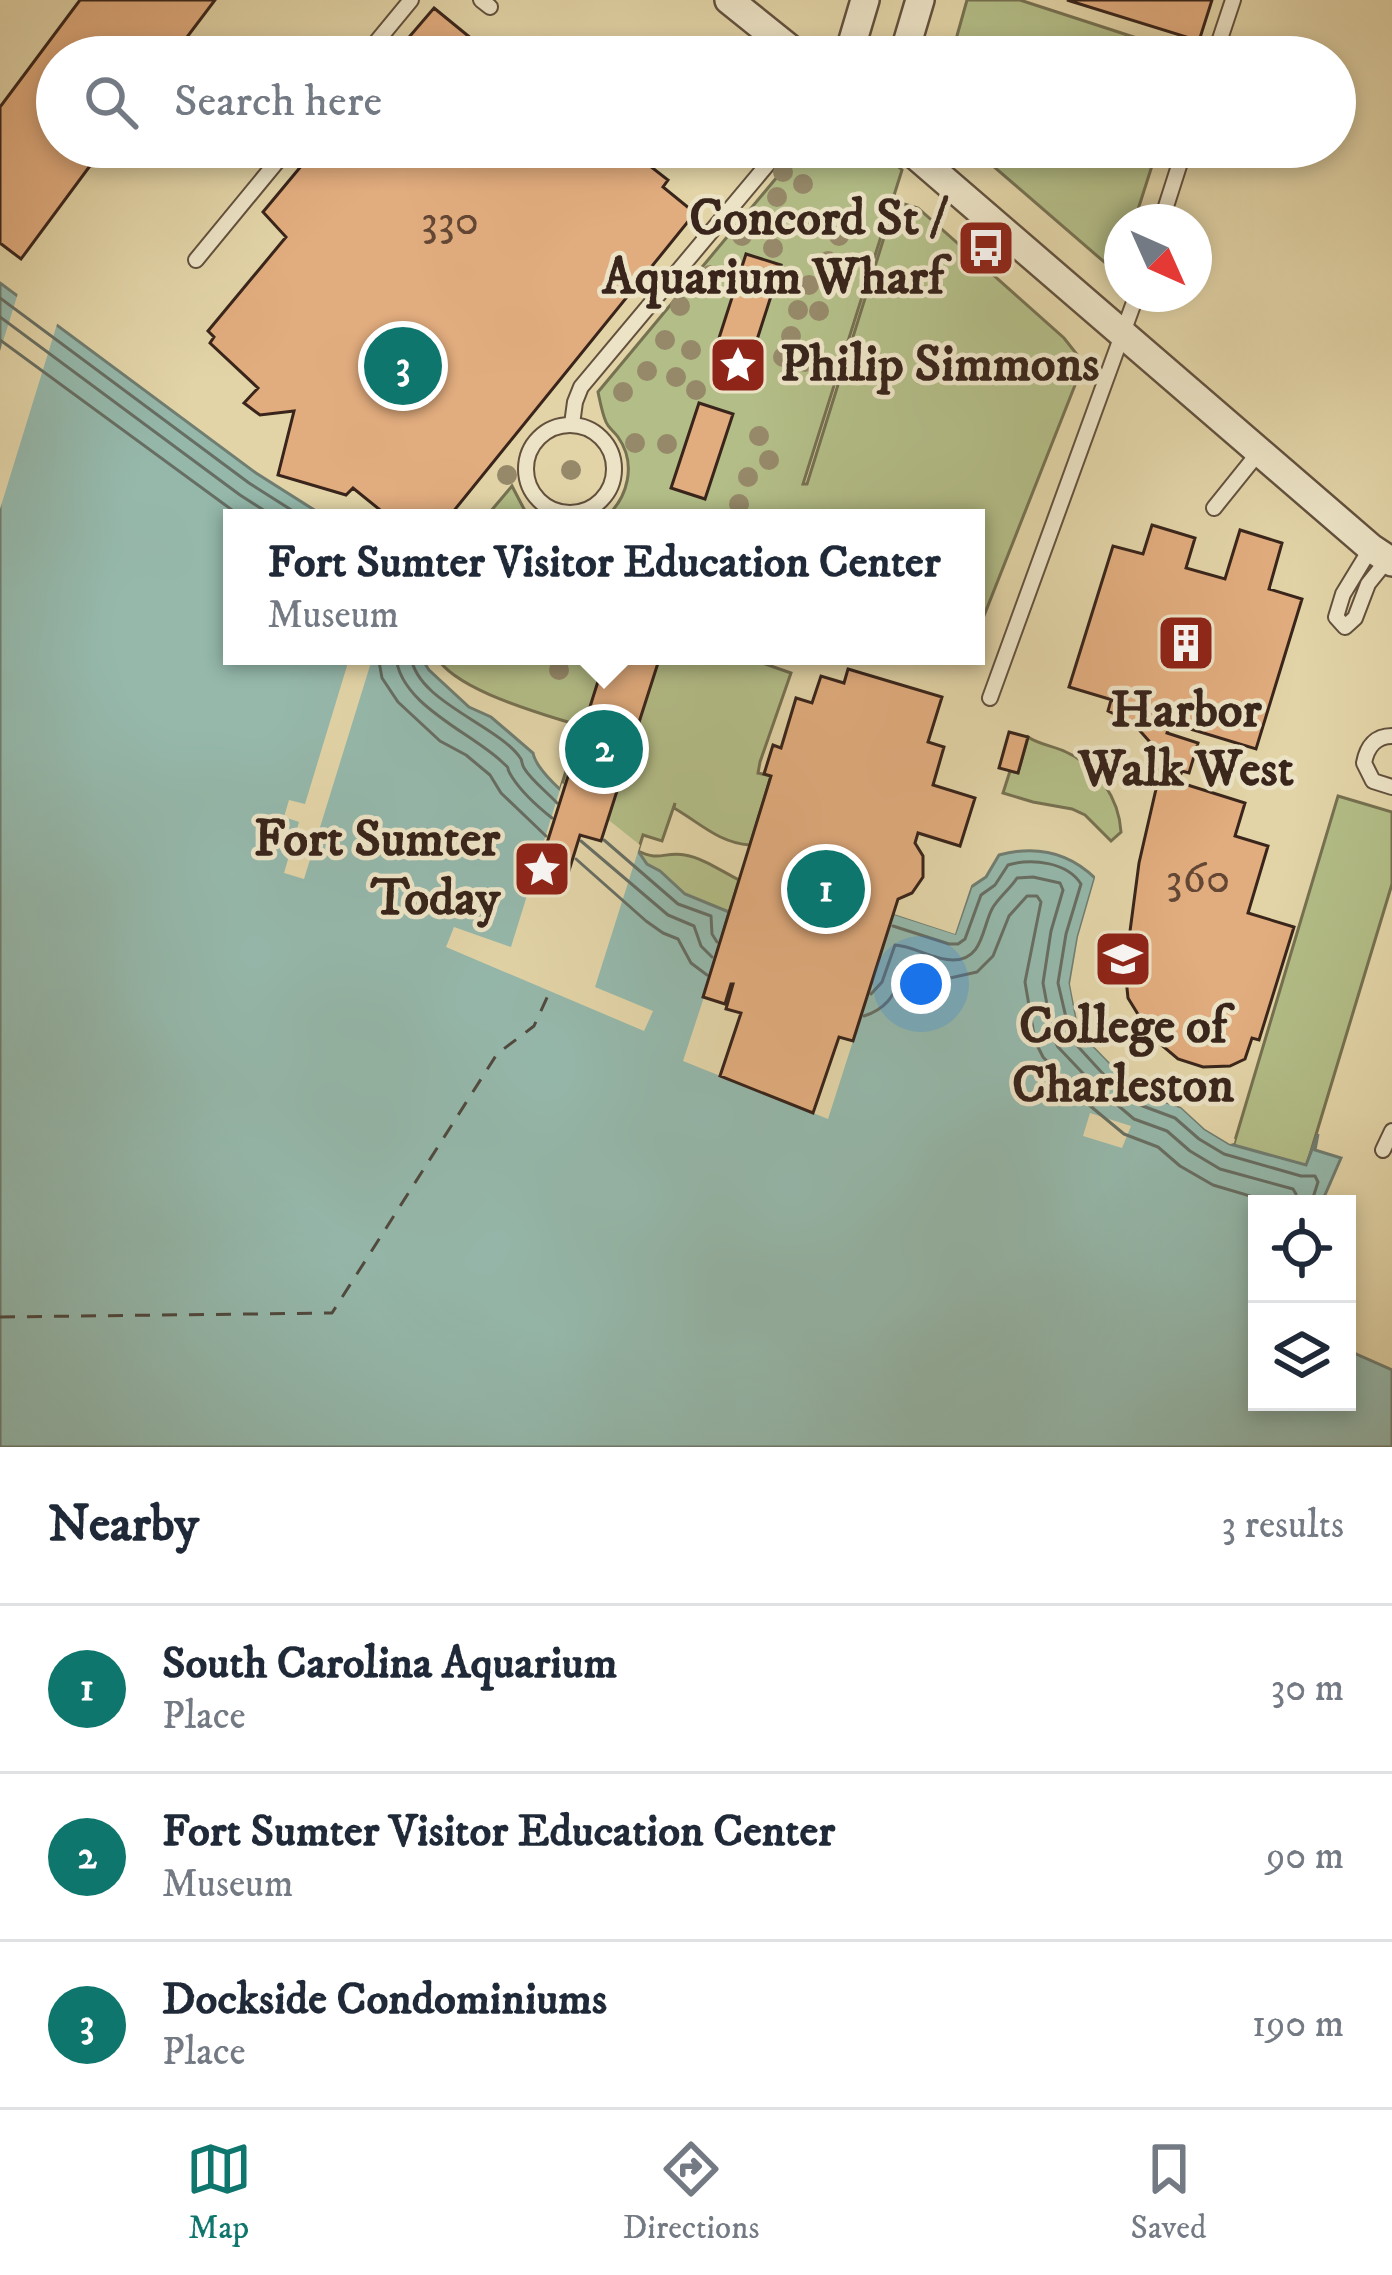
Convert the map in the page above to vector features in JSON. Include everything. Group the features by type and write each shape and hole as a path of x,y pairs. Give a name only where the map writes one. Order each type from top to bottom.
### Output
{"street":[{"path":"729,0 774,36"},
{"path":"854,36 865,0"},
{"path":"909,36 920,0"},
{"path":"930,168 1384,556"}],"lane":[{"path":"381,36 411,0"},
{"path":"1221,36 1233,0"},
{"path":"196,260 272,168"},
{"path":"572,424 581,387 764,168"},
{"path":"1167,204 1178,168"},
{"path":"990,698 1131,312"},
{"path":"551,509 537,499 525,467 540,436 572,424 603,438 612,453 610,487 587,509"},
{"path":"1214,508 1259,452"},
{"path":"1384,556 1355,618 1345,627 1336,617 1343,594 1384,556"},
{"path":"1392,736 1378,738 1364,764 1373,781 1392,787"},
{"path":"1383,1150 1392,1131"}],"green space":[{"path":"967,0 1020,0 1131,36 957,36"},
{"path":"785,168 902,170 803,484 807,484 892,212 904,204 918,208 1064,338 1079,357 1079,375 985,613 985,509 614,509 627,480 627,458 606,422 598,392"},
{"path":"995,168 1151,168 1140,204 1104,204 1104,262"},
{"path":"512,486 524,509 493,509"},
{"path":"443,665 768,665 791,673 760,762 758,773 771,776 750,845 710,831 674,808 675,803 662,841 643,835 638,851 692,857 739,880 723,933 511,947 580,726 480,690"},
{"path":"1028,737 1077,758 1096,774 1111,795 1119,819 1121,832 1111,841 1085,815 1072,809 1003,793 1010,771 1018,773"},
{"path":"1338,796 1392,812 1392,884 1305,1171 1233,1147"}],"water":[{"path":"0,283 256,473 313,509 223,509 223,665 426,665 469,707 491,717 533,753 562,791 638,851 647,864 685,894 729,912 723,933 877,908 955,933 971,887 986,877 999,855 1051,853 1085,869 1095,878 1070,983 1079,1031 1148,1096 1181,1107 1230,1144 1306,1165 1318,1134 1315,1150 1341,1158 1325,1195 1248,1195 1248,1411 1356,1411 1356,1354 1392,1370 1392,1447 0,1447"}],"pier":[{"path":"19,290 58,321 0,509 0,351"},
{"path":"347,665 370,665 304,879 284,873 299,822 284,817 289,800 305,804"},
{"path":"562,783 640,845 595,987 653,1011 644,1031 446,947 454,927 511,947"},
{"path":"1095,870 1101,880 1083,938 1076,983 1085,1028 1151,1090 1184,1102 1235,1139 1234,1143 1205,1129 1181,1107 1148,1096 1079,1031 1070,984"},
{"path":"974,877 955,934 894,914 896,908 951,926 966,884"},
{"path":"733,984 726,1009 853,1041 828,1119 683,1061 704,997"},
{"path":"1090,1113 1131,1126 1122,1148 1083,1136"}],"building":[{"path":"80,0 215,0 188,36 53,36"},
{"path":"1067,0 1212,0 1201,36 1183,36"},
{"path":"434,8 468,36 410,36"},
{"path":"36,59 36,168 88,168 21,259 0,243 0,107"},
{"path":"300,168 653,168 668,180 663,187 695,213 455,509 379,509 353,488 346,495 278,475 294,411 260,415 244,403 258,388 210,343 214,337 208,331 286,237 263,212"},
{"path":"746,254 781,265 754,349 719,338"},
{"path":"699,403 733,414 705,499 671,488"},
{"name":"Harbor Walk West","path":"1152,525 1195,538 1186,568 1225,579 1240,530 1282,543 1269,589 1302,599 1256,749 1069,687 1113,546 1143,554"},
{"path":"603,665 657,665 601,841 580,835 563,890 535,881"},
{"path":"848,669 942,697 928,742 944,747 933,785 975,798 960,846 918,833 915,843 923,856 923,877 912,893 898,899 853,1041 839,1037 813,1113 720,1076 741,1013 726,1009 733,984 725,1004 703,997 771,776 764,774 773,745 781,748 796,698 812,703 821,676 844,683"},
{"path":"1111,700 1172,718 1167,733 1198,743 1189,773 1182,771 1178,782 1245,803 1235,836 1268,846 1248,913 1294,927 1259,1040 1252,1038 1245,1059 1230,1066 1203,1067 1178,1059 1152,1037 1128,998 1125,969 1139,863 1159,776 1149,741 1133,723 1108,711"},
{"path":"1009,732 1028,737 1018,773 999,768"}],"ferry route":[{"path":"0,1317 332,1313 497,1054 534,1026 550,991"}],"place":[{"name":"Concord St / Aquarium Wharf","path":"986,248"},
{"name":"Philip Simmons","path":"738,365"},
{"name":"Dockside Condominiums","path":"403,366"},
{"name":"Harbor Walk West","path":"1186,643"},
{"name":"Fort Sumter Visitor Education Center","path":"604,749"},
{"name":"Fort Sumter Today","path":"542,869"},
{"name":"South Carolina Aquarium","path":"826,889"},
{"name":"College of Charleston","path":"1123,959"}]}
